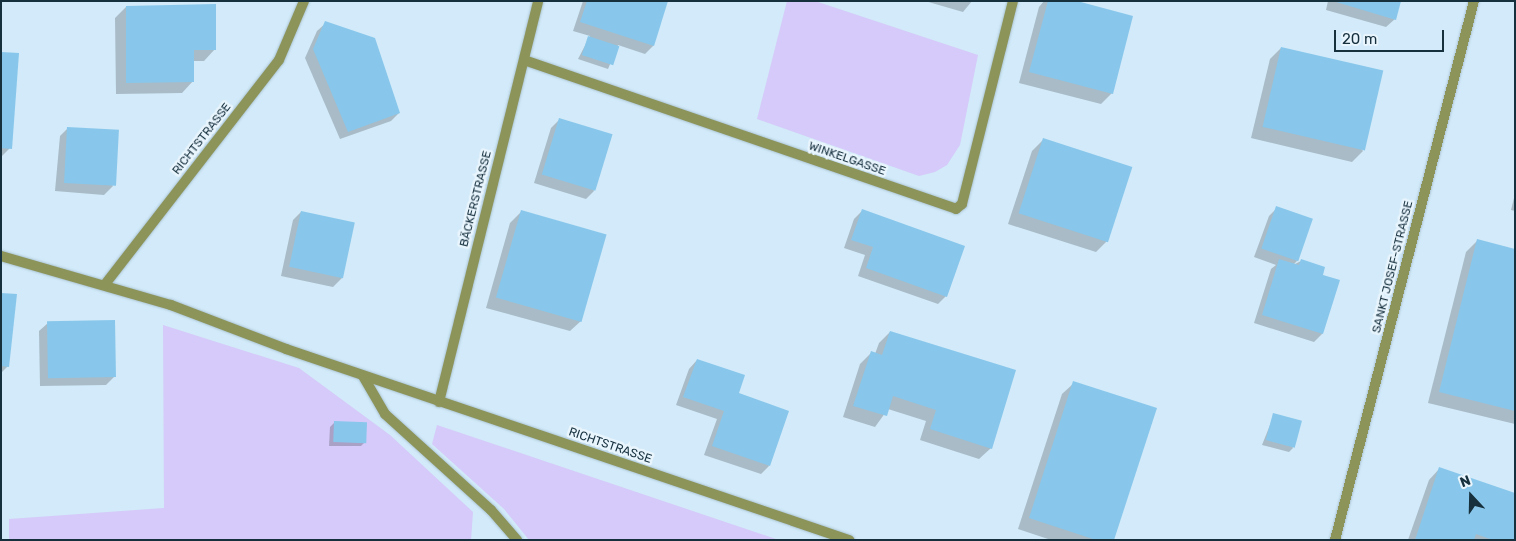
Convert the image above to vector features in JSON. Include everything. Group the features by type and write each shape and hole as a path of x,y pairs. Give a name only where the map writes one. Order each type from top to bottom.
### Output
{"street":[{"name":"RICHTSTRASSE","path":"106,284 279,60 304,1"},
{"name":"BÄCKERSTRASSE","path":"439,402 538,1"},
{"name":"WINKELGASSE","path":"524,60 956,209 962,204 1013,1"},
{"name":"SANKT JOSEF-STRASSE","path":"1335,540 1474,1"},
{"name":"RICHTSTRASSE","path":"1,256 106,284 363,376 849,540"},
{"path":"363,376 385,414 491,510 517,540"}],"shaded area":[{"path":"787,1 815,1 978,55 960,145 947,165 935,172 919,176 757,119"},
{"path":"163,325 299,368 390,435 473,512 471,540 9,540 9,519 164,508"},
{"path":"437,425 779,540 529,540 504,509 432,444"}],"building":[{"path":"587,1 668,1 654,46 580,22"},
{"path":"1048,1 1077,1 1133,16 1113,94 1029,72"},
{"path":"1333,1 1401,1 1396,20"},
{"path":"216,4 216,50 194,50 194,82 126,83 126,6"},
{"path":"325,21 375,38 400,113 348,132 313,49"},
{"path":"588,36 619,46 613,65 582,55"},
{"path":"1281,47 1383,71 1365,151 1263,127"},
{"path":"1,52 19,53 12,149 1,148"},
{"path":"559,118 613,134 595,191 542,174"},
{"path":"67,127 119,130 116,186 64,183"},
{"path":"1043,138 1132,167 1108,242 1019,213"},
{"path":"1276,206 1313,219 1298,261 1261,249"},
{"path":"862,209 965,246 947,297 866,268 873,247 851,240"},
{"path":"521,210 607,235 581,322 496,297"},
{"path":"301,211 355,222 343,278 289,267"},
{"path":"1477,239 1515,249 1515,411 1439,392"},
{"path":"1279,259 1299,265 1301,259 1325,267 1323,275 1340,280 1323,334 1262,315"},
{"path":"1,293 17,294 9,367 1,366"},
{"path":"115,320 116,377 48,378 47,321"},
{"path":"890,331 1016,370 992,449 930,429 936,410 893,396 887,416 853,406 871,351 882,355"},
{"path":"697,359 745,375 739,393 789,411 770,466 712,446 724,411 683,397"},
{"path":"1073,381 1157,408 1114,540 1096,540 1029,518"},
{"path":"1273,413 1302,421 1295,448 1266,440"},
{"path":"334,421 367,422 366,443 333,442"},
{"path":"1439,467 1515,493 1515,540 1493,540 1476,534 1474,540 1415,540"}]}
